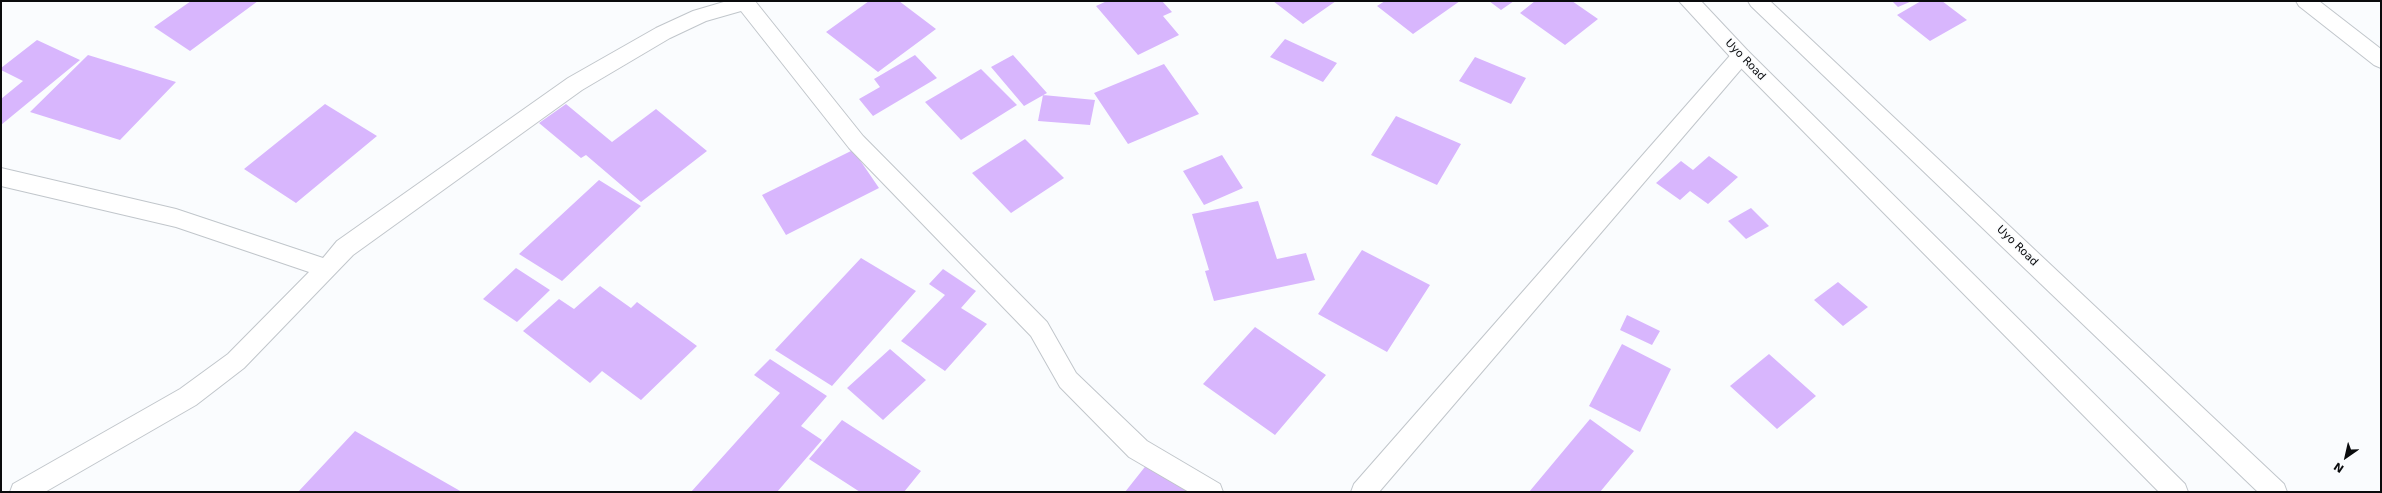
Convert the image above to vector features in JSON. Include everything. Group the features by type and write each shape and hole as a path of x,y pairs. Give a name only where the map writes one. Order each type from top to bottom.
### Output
{"main road":[{"name":"Uyo Road","path":"1689,1 1741,56 2176,492"},
{"name":"Uyo Road","path":"1758,1 2275,492"},
{"path":"2306,1 2381,60"},
{"path":"22,492 188,397 236,361 327,269 344,248 575,84 663,33 700,16 744,2 856,142 1039,329 1068,380 1138,449 1211,492"},
{"path":"1364,492 1741,56"},
{"path":"1,177 176,218 327,269"}],"building":[{"path":"191,1 258,1 190,51 154,27"},
{"path":"869,1 899,1 936,29 878,72 826,32"},
{"path":"1107,1 1162,1 1172,12 1163,16 1179,35 1138,55 1096,6"},
{"path":"1273,1 1336,1 1303,24"},
{"path":"1385,1 1460,1 1413,34 1377,6"},
{"path":"1489,1 1514,1 1501,10"},
{"path":"1535,1 1572,1 1598,19 1565,45 1520,13"},
{"path":"1892,1 1912,1 1898,7"},
{"path":"1921,1 1942,1 1967,20 1930,41 1897,15"},
{"path":"1285,39 1337,63 1323,82 1270,57"},
{"path":"37,40 80,60 1,125 1,99 23,81 1,70 1,68"},
{"path":"88,55 176,82 120,140 30,112"},
{"path":"915,55 937,78 873,116 859,99 880,87 874,79"},
{"path":"1013,55 1047,93 1024,106 991,67"},
{"path":"1475,57 1526,78 1511,104 1459,81"},
{"path":"1164,64 1199,114 1128,144 1094,93"},
{"path":"981,69 1017,105 961,140 925,102"},
{"path":"1043,95 1095,100 1090,125 1038,121"},
{"path":"325,104 377,136 296,203 244,169"},
{"path":"566,104 612,142 656,109 707,151 641,202 586,155 581,158 539,123"},
{"path":"1396,116 1461,144 1437,185 1371,155"},
{"path":"1025,139 1064,178 1011,213 972,173"},
{"path":"853,150 879,188 786,235 762,195"},
{"path":"1222,155 1243,188 1204,205 1183,171"},
{"path":"1709,156 1738,177 1708,204 1690,191 1680,200 1656,183 1681,161 1693,170"},
{"path":"599,180 641,206 562,281 519,254"},
{"path":"1258,201 1277,259 1306,253 1315,280 1214,301 1205,271 1209,270 1192,214"},
{"path":"1751,208 1769,226 1746,239 1728,221"},
{"path":"1362,250 1430,285 1387,352 1318,314"},
{"path":"861,258 916,291 832,386 775,350"},
{"path":"516,268 550,290 517,322 483,299"},
{"path":"943,269 976,291 961,308 987,324 945,371 901,341 945,295 929,284"},
{"path":"1838,282 1868,307 1843,326 1814,300"},
{"path":"600,286 631,308 637,302 697,346 641,400 602,371 590,383 523,331 559,299 574,309"},
{"path":"1627,315 1660,331 1652,345 1620,330"},
{"path":"1255,327 1326,375 1275,435 1203,384"},
{"path":"1622,344 1671,369 1640,432 1589,406"},
{"path":"890,349 926,380 883,420 847,388"},
{"path":"1769,354 1816,396 1777,429 1730,386"},
{"path":"770,359 827,396 801,426 822,440 777,492 691,492 780,393 754,375"},
{"path":"1590,419 1634,451 1600,492 1529,492"},
{"path":"842,420 921,471 904,492 860,492 809,459"},
{"path":"355,431 462,492 298,492"},
{"path":"1148,463 1191,492 1125,492"}]}
